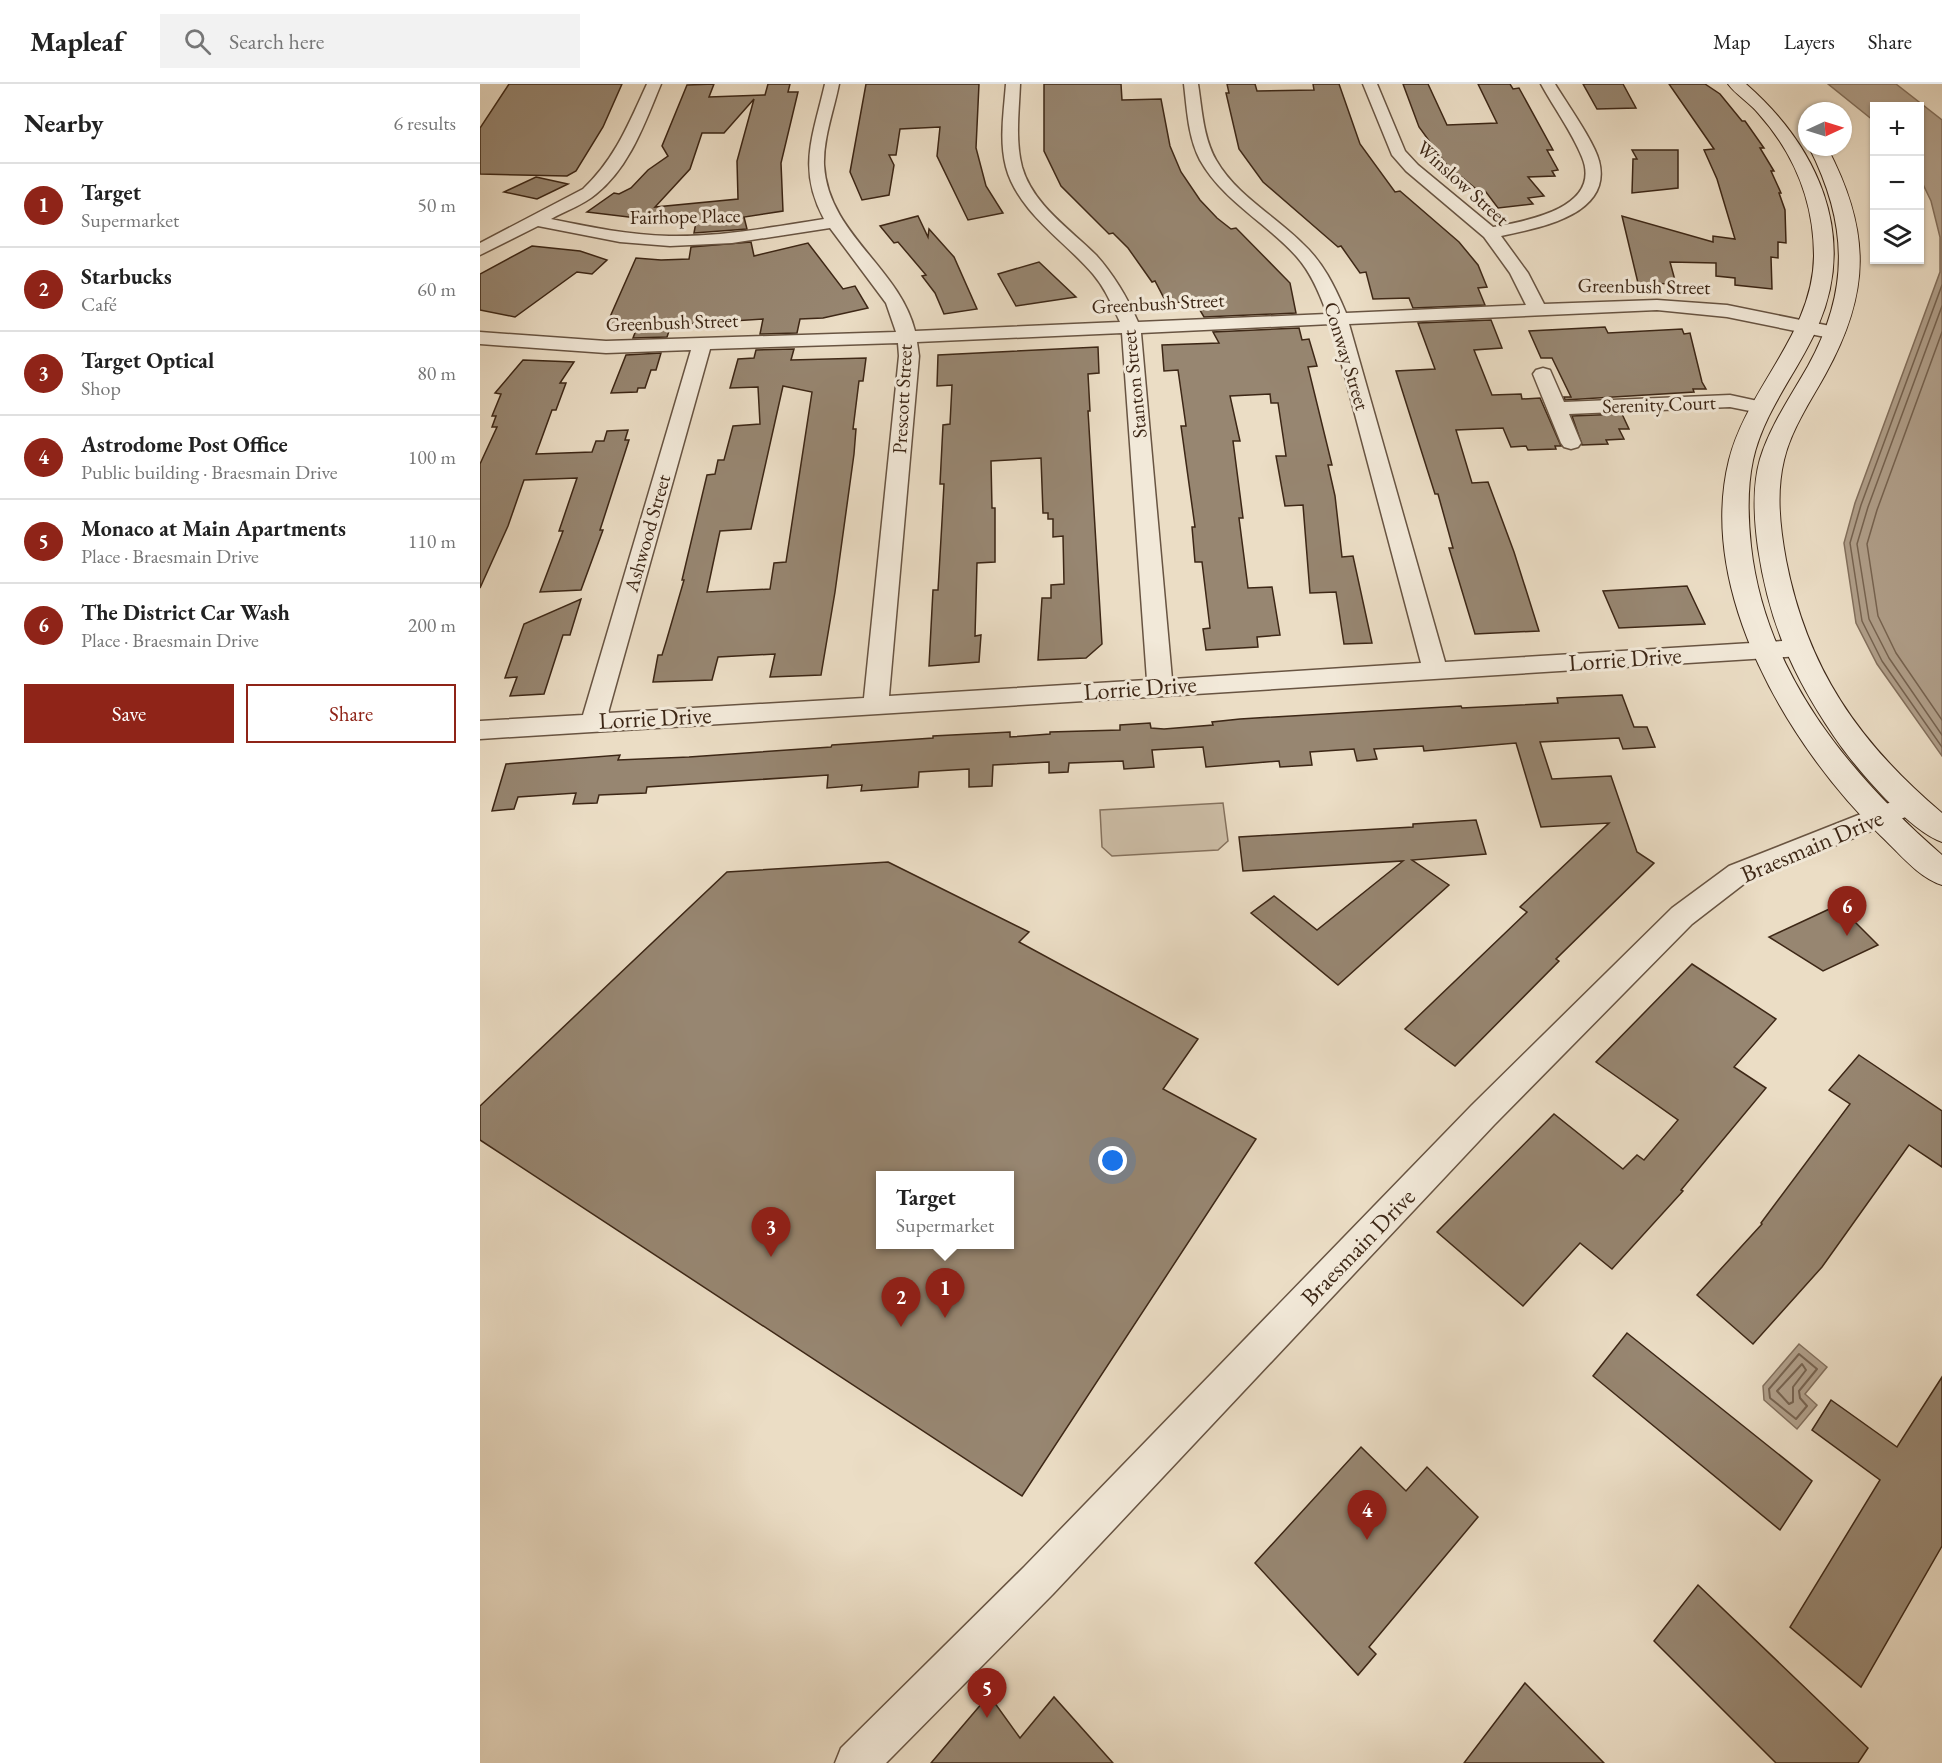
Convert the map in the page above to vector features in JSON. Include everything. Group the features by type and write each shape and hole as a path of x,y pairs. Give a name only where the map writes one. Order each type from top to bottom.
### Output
{"main road":[{"path":"1736,84 1765,108 1790,139 1805,165 1823,219 1823,281 1807,327 1760,406 1743,446 1737,485 1736,528 1740,567 1750,608 1766,650 1806,726 1833,765 1881,817 1942,873"},
{"path":"1757,84 1785,106"},
{"path":"1823,156 1837,183 1851,244 1851,272 1847,295 1835,333 1776,448 1767,490 1769,538 1779,596 1822,694 1854,741 1880,774 1942,830"}],"street":[{"path":"480,250 589,192 614,168 623,154 654,84"},
{"name":"Prescott Street","path":"832,84 815,164 818,185 833,223 868,263 896,304 907,337 909,356 876,705"},
{"name":"Stanton Street","path":"1013,84 1011,152 1024,192 1101,271 1115,292 1131,327 1160,687"},
{"name":"Conway Street","path":"1191,84 1200,139 1208,159 1220,177 1241,201 1303,255 1323,279 1338,317 1436,670"},
{"name":"Winslow Street","path":"1370,84 1398,152 1412,168 1490,233 1520,273 1537,309"},
{"path":"1490,233 1560,214 1587,196 1594,182 1595,170 1591,159 1548,84"},
{"name":"Fairhope Place","path":"538,221 586,232 671,241 747,236 833,223"},
{"name":"Greenbush Street","path":"483,343 606,346 702,344 1657,305 1728,311 1835,333"},
{"name":"Ashwood Street","path":"593,722 702,344"},
{"path":"1543,374 1571,443"},
{"name":"Serenity Court","path":"1557,408 1730,401 1760,406"},
{"name":"Lorrie Drive","path":"480,730 1800,648"},
{"name":"Braesmain Drive","path":"856,1763 1039,1580 1483,1115 1682,916 1739,873 1912,804"}],"shaded area":[{"path":"1223,803 1228,841 1218,850 1112,856 1102,847 1100,810"}],"water":[{"path":"1828,84 1896,84 1919,102 1870,102 1870,118"},
{"path":"1924,106 1942,120 1942,756 1877,664 1856,623 1844,543 1855,503 1940,272 1940,237 1931,201 1924,186"},
{"path":"1799,1344 1827,1367 1805,1394 1817,1405 1797,1429 1764,1400 1763,1386"}],"building":[{"path":"509,84 622,84 603,127 576,171 567,176 480,174 480,128"},
{"path":"714,84 709,97 765,95 768,84 790,84 788,92 798,92 781,163 783,211 744,217 747,229 694,233 696,222 650,221 649,213 645,219 587,212 614,193 619,194 631,188 648,170 668,156 662,146 687,85","holes":["754,99 737,161 738,199 655,207 690,169 702,133 724,133"]},
{"path":"866,84 979,84 976,148 986,186 1003,213 968,220 937,156 940,127 900,129 896,155 889,155 894,165 889,195 862,200 850,172"},
{"path":"1044,84 1121,84 1122,100 1161,99 1170,146 1181,172 1200,200 1217,218 1231,229 1236,228 1290,283 1296,313 1204,317 1194,300 1167,304 1155,281 1152,282 1128,248 1113,233 1109,234 1061,186 1044,151"},
{"path":"1227,84 1255,84 1257,91 1314,90 1313,84 1339,84 1360,144 1395,192 1400,191 1459,242 1478,265 1487,287 1478,288 1485,305 1413,308 1409,298 1373,299 1366,272 1360,273 1341,246 1338,247 1263,182 1239,149 1226,93 1229,93"},
{"path":"1403,84 1428,84 1447,125 1497,123 1478,84 1510,84 1513,89 1519,88 1553,150 1547,150 1558,170 1552,171 1555,176 1528,177 1544,196 1528,198 1533,204 1498,208 1486,192 1481,193 1446,164 1419,127"},
{"path":"1583,84 1623,84 1636,108 1597,109"},
{"path":"1669,84 1705,84 1720,94 1742,121 1745,121 1764,148 1760,148 1774,171 1771,171 1781,193 1779,193 1785,210 1786,243 1778,242 1778,258 1771,257 1772,289 1735,285 1735,278 1716,276 1716,263 1670,262 1676,284 1638,283 1622,216 1713,242 1713,236 1735,239 1717,179 1704,150 1714,149"},
{"path":"1632,150 1678,150 1678,188 1632,193 1633,159 1637,159"},
{"path":"536,177 568,184 537,199 504,192"},
{"path":"918,216 928,237 929,229 954,257 977,309 944,314 935,293 922,276 926,275 898,242 894,243 880,226"},
{"path":"751,242 754,256 808,243 843,289 855,286 868,308 823,318 800,319 797,333 760,334 763,319 671,325 667,337 633,338 638,325 606,326 636,258 689,259 691,247"},
{"path":"532,246 580,251 607,260 592,274 577,272 515,317 480,310 480,274"},
{"path":"1039,262 1076,297 1016,306 998,274"},
{"path":"1491,320 1502,348 1474,350 1492,395 1521,394 1522,399 1540,398 1561,446 1555,446 1556,449 1528,450 1526,446 1511,447 1503,428 1456,430 1472,483 1488,482 1514,552 1539,631 1475,634 1449,548 1453,548 1438,494 1435,494 1396,371 1435,369 1418,323"},
{"path":"1605,327 1608,333 1682,329 1684,334 1690,333 1702,382 1706,389 1693,389 1694,392 1565,400 1564,397 1571,397 1552,358 1541,358 1529,331"},
{"path":"1299,328 1302,340 1309,339 1317,366 1308,367 1332,465 1328,465 1335,496 1342,557 1353,556 1372,643 1344,644 1336,592 1310,593 1303,505 1285,506 1276,456 1286,456 1278,403 1271,403 1270,394 1230,396 1240,441 1233,441 1243,518 1239,518 1248,588 1272,587 1280,635 1257,637 1258,647 1206,650 1203,629 1210,628 1202,562 1195,562 1192,527 1195,527 1181,426 1186,426 1178,370 1164,371 1162,345 1219,343 1213,332"},
{"path":"1098,347 1099,373 1088,374 1090,411 1088,411 1102,644 1086,658 1038,660 1042,598 1051,598 1051,585 1064,584 1063,536 1053,537 1053,519 1048,519 1048,513 1043,513 1041,458 991,461 992,508 995,508 995,562 977,563 975,636 981,635 979,662 929,666 933,590 938,590 944,484 940,484 943,425 950,424 952,385 937,386 938,355"},
{"path":"794,349 791,360 866,358 863,381 859,381 853,429 856,429 854,454 821,675 770,677 775,654 718,657 712,680 653,682 658,655 662,655 684,580 682,580 707,475 715,474 718,460 724,460 733,426 760,424 758,387 730,388 738,359 754,358 756,350","holes":["783,386 812,392 786,562 774,563 770,589 707,592 720,531 751,529"]},
{"path":"661,353 656,370 651,370 645,388 638,388 637,392 611,393 626,355"},
{"path":"523,360 574,362 560,383 566,383 556,410 552,410 536,454 592,452 596,441 604,441 607,431 628,430 625,440 629,440 600,530 603,530 581,590 540,592 563,531 559,531 577,478 524,480 508,526 480,588 480,464 497,427 492,427 496,416 492,416 501,394 495,393"},
{"path":"1622,414 1629,429 1619,429 1624,439 1606,440 1608,444 1582,445 1572,416"},
{"path":"1687,586 1705,624 1619,628 1603,591"},
{"path":"581,599 570,635 563,635 544,694 510,696 517,677 505,678 524,624"},
{"path":"1622,695 1634,727 1647,727 1655,747 1623,749 1619,738 1540,742 1552,779 1611,776 1637,852 1654,863 1556,959 1559,961 1455,1066 1405,1029 1527,912 1520,907 1609,823 1541,827 1516,743 1424,751 1423,746 1374,749 1377,759 1357,761 1354,749 1310,752 1312,765 1280,767 1279,761 1206,767 1203,747 1152,750 1154,767 1124,769 1123,761 1069,763 1068,772 1049,773 1049,762 993,765 992,786 969,787 969,769 919,772 918,787 861,791 862,785 827,788 828,775 647,787 646,793 599,795 597,803 573,804 576,793 518,797 514,809 492,811 506,764 620,755 618,760 689,757 831,747 832,745 933,738 933,736 1010,732 1010,737 1050,734 1050,732 1120,730 1120,725 1150,723 1151,728 1164,729 1213,725 1212,722 1240,719 1461,706 1462,708 1558,703 1557,698"},
{"path":"1476,820 1486,854 1412,860 1449,885 1338,985 1251,913 1274,896 1317,930 1403,861 1243,871 1239,837 1413,827 1413,824"},
{"path":"888,862 1029,932 1019,942 1198,1039 1163,1089 1256,1139 1022,1496 480,1140 480,1106 727,872"},
{"path":"1838,905 1878,945 1823,971 1769,937"},
{"path":"1692,964 1776,1019 1734,1067 1766,1088 1681,1190 1683,1191 1612,1269 1580,1243 1523,1306 1437,1232 1554,1114 1623,1169 1637,1155 1644,1160 1678,1120 1596,1062"},
{"path":"1859,1055 1942,1111 1942,1167 1909,1145 1822,1267 1753,1344 1697,1295 1762,1224 1850,1104 1829,1090"},
{"path":"1627,1333 1812,1481 1780,1530 1593,1376"},
{"path":"1942,1377 1942,1546 1861,1687 1790,1627 1880,1480 1812,1430 1831,1400 1897,1447"},
{"path":"1361,1447 1406,1491 1427,1467 1478,1517 1369,1647 1376,1654 1358,1675 1255,1563"},
{"path":"1698,1585 1868,1748 1858,1763 1776,1763 1654,1641"},
{"path":"1525,1683 1604,1763 1464,1763"},
{"path":"989,1695 1020,1738 1054,1697 1113,1763 931,1763"}],"place":[{"name":"The District Car Wash","path":"1847,936"},
{"name":"Target Optical","path":"771,1257"},
{"name":"Target","path":"945,1318"},
{"name":"Starbucks","path":"901,1327"},
{"name":"Astrodome Post Office","path":"1367,1540"},
{"name":"Monaco at Main Apartments","path":"987,1718"}]}
